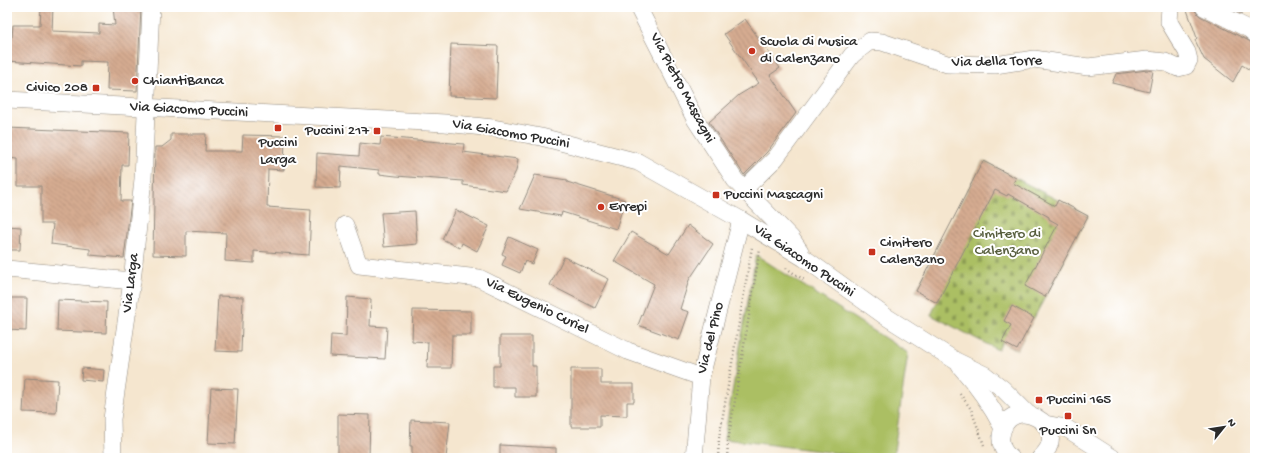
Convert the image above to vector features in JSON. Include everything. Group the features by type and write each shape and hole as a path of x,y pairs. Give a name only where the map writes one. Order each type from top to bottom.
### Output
{"street":[{"name":"Via Larga","path":"113,458 112,419 132,281 142,179 151,7"},
{"name":"Via Pietro Mascagni","path":"638,7 695,119 743,190 791,238 797,262"},
{"name":"Via della Torre","path":"743,190 775,160 852,55 870,41 882,42 947,64 995,65 1034,59 1088,67 1147,60 1165,62 1178,68 1186,66 1189,60 1187,52 1169,22 1170,7"},
{"path":"1204,7 1253,28"},
{"name":"Via Giacomo Puccini","path":"7,100 445,123 493,128 541,137 638,162 741,220 797,262 956,361 985,375 1004,389 1028,414 1038,417 1045,424 1066,428 1113,458"},
{"name":"Via del Pino","path":"694,458 701,377 741,220"},
{"name":"Via Eugenio Curiel","path":"345,225 359,265 479,278 628,350 701,377"},
{"path":"7,270 132,281"},
{"name":"Via Giacomo Puccini","path":"956,361 974,380 993,409 1003,428 1001,438 1003,449 1011,458"},
{"path":"1003,428 1009,420 1028,414"},
{"path":"1040,458 1046,453 1049,444 1049,434 1045,424"},
{"path":"1049,444 1063,438 1085,439"}],"path":[{"path":"718,458 719,438 752,245 766,255"},
{"path":"727,458 728,442 761,245"},
{"path":"780,263 807,279 797,262"},
{"path":"959,391 976,420 986,450"}],"green space":[{"name":"Cimitero di Calenzano","path":"983,161 1088,216 1017,350 1002,342 998,350 931,315 937,302 916,291"},
{"path":"756,255 908,353 893,458 877,458 724,439"}],"building":[{"path":"41,7 53,7 52,31 99,33 99,24 115,25 113,7 141,7 137,91 107,90 108,62 81,61 81,66 7,61 7,37 12,37 13,25 40,25"},
{"path":"1186,7 1194,7 1200,16 1255,44 1255,62 1250,70 1242,65 1233,82 1204,59 1195,40 1197,38"},
{"path":"1227,7 1244,7 1241,14"},
{"path":"745,19 780,68 770,75 796,113 767,152 744,175 709,122 739,95 759,83 724,34"},
{"path":"451,44 498,46 496,98 449,96"},
{"path":"1147,70 1153,71 1149,92 1112,83 1116,74"},
{"path":"7,128 129,133 128,165 122,165 121,201 131,201 124,258 90,255 90,249 51,244 53,224 41,224 41,186 18,186 18,159 7,158"},
{"path":"171,134 206,134 205,151 242,151 243,135 285,136 284,170 268,169 267,207 311,210 309,255 254,251 254,263 225,261 226,233 186,231 186,256 153,255 155,147 162,147 171,140"},
{"path":"381,137 464,144 463,152 518,159 516,171 506,191 463,185 463,181 379,174 379,170 341,166 340,188 316,187 317,153 359,156 360,143 380,145"},
{"path":"983,161 1016,178 1013,183 1055,206 1058,200 1088,216 1045,297 1025,286 1058,224 1049,219 1049,217 1008,194 1007,196 995,190 937,303 916,291"},
{"path":"535,175 567,180 567,182 625,200 616,229 562,212 561,216 520,209"},
{"path":"456,210 489,226 477,251 462,243 460,248 442,239"},
{"path":"415,211 417,244 384,247 381,213"},
{"path":"688,225 713,244 689,280 680,309 689,312 679,340 638,325 654,284 614,261 631,232 669,254"},
{"path":"7,226 21,227 20,250 7,250"},
{"path":"509,237 538,250 532,264 525,261 520,273 502,265 506,256 502,254"},
{"path":"564,257 609,279 595,308 550,285"},
{"path":"218,296 243,297 241,352 215,351"},
{"path":"347,297 371,299 370,326 387,327 385,359 330,356 331,335 346,336"},
{"path":"7,298 27,298 26,331 7,330"},
{"path":"58,300 107,302 106,333 57,331"},
{"path":"1012,306 1034,318 1017,350 1002,342 1011,325 1004,321"},
{"path":"413,310 471,311 471,335 452,335 451,368 427,368 428,342 412,341"},
{"path":"500,336 532,336 532,366 536,366 536,397 515,397 515,387 493,387 493,366 500,366"},
{"path":"82,368 104,370 103,382 81,380"},
{"path":"571,369 601,369 601,384 634,384 634,402 627,402 627,416 600,415 600,427 571,427"},
{"path":"25,378 58,380 56,413 23,412"},
{"path":"211,388 238,389 235,444 208,443"},
{"path":"338,414 370,415 369,458 338,458"},
{"path":"411,420 450,422 446,458 412,458 412,446 410,446"},
{"path":"500,445 556,448 556,458 500,458"}],"place":[{"name":"Scuola di Musica di Calenzano","path":"752,51"},
{"name":"ChiantiBanca","path":"135,81"},
{"name":"Civico 208","path":"96,88"},
{"name":"Puccini Larga","path":"278,128"},
{"name":"Puccini 217","path":"377,131"},
{"name":"Puccini Mascagni","path":"716,195"},
{"name":"Errepi","path":"601,207"},
{"name":"Cimitero Calenzano","path":"872,252"},
{"name":"Puccini 165","path":"1039,400"},
{"name":"Puccini Sn","path":"1068,416"}]}
